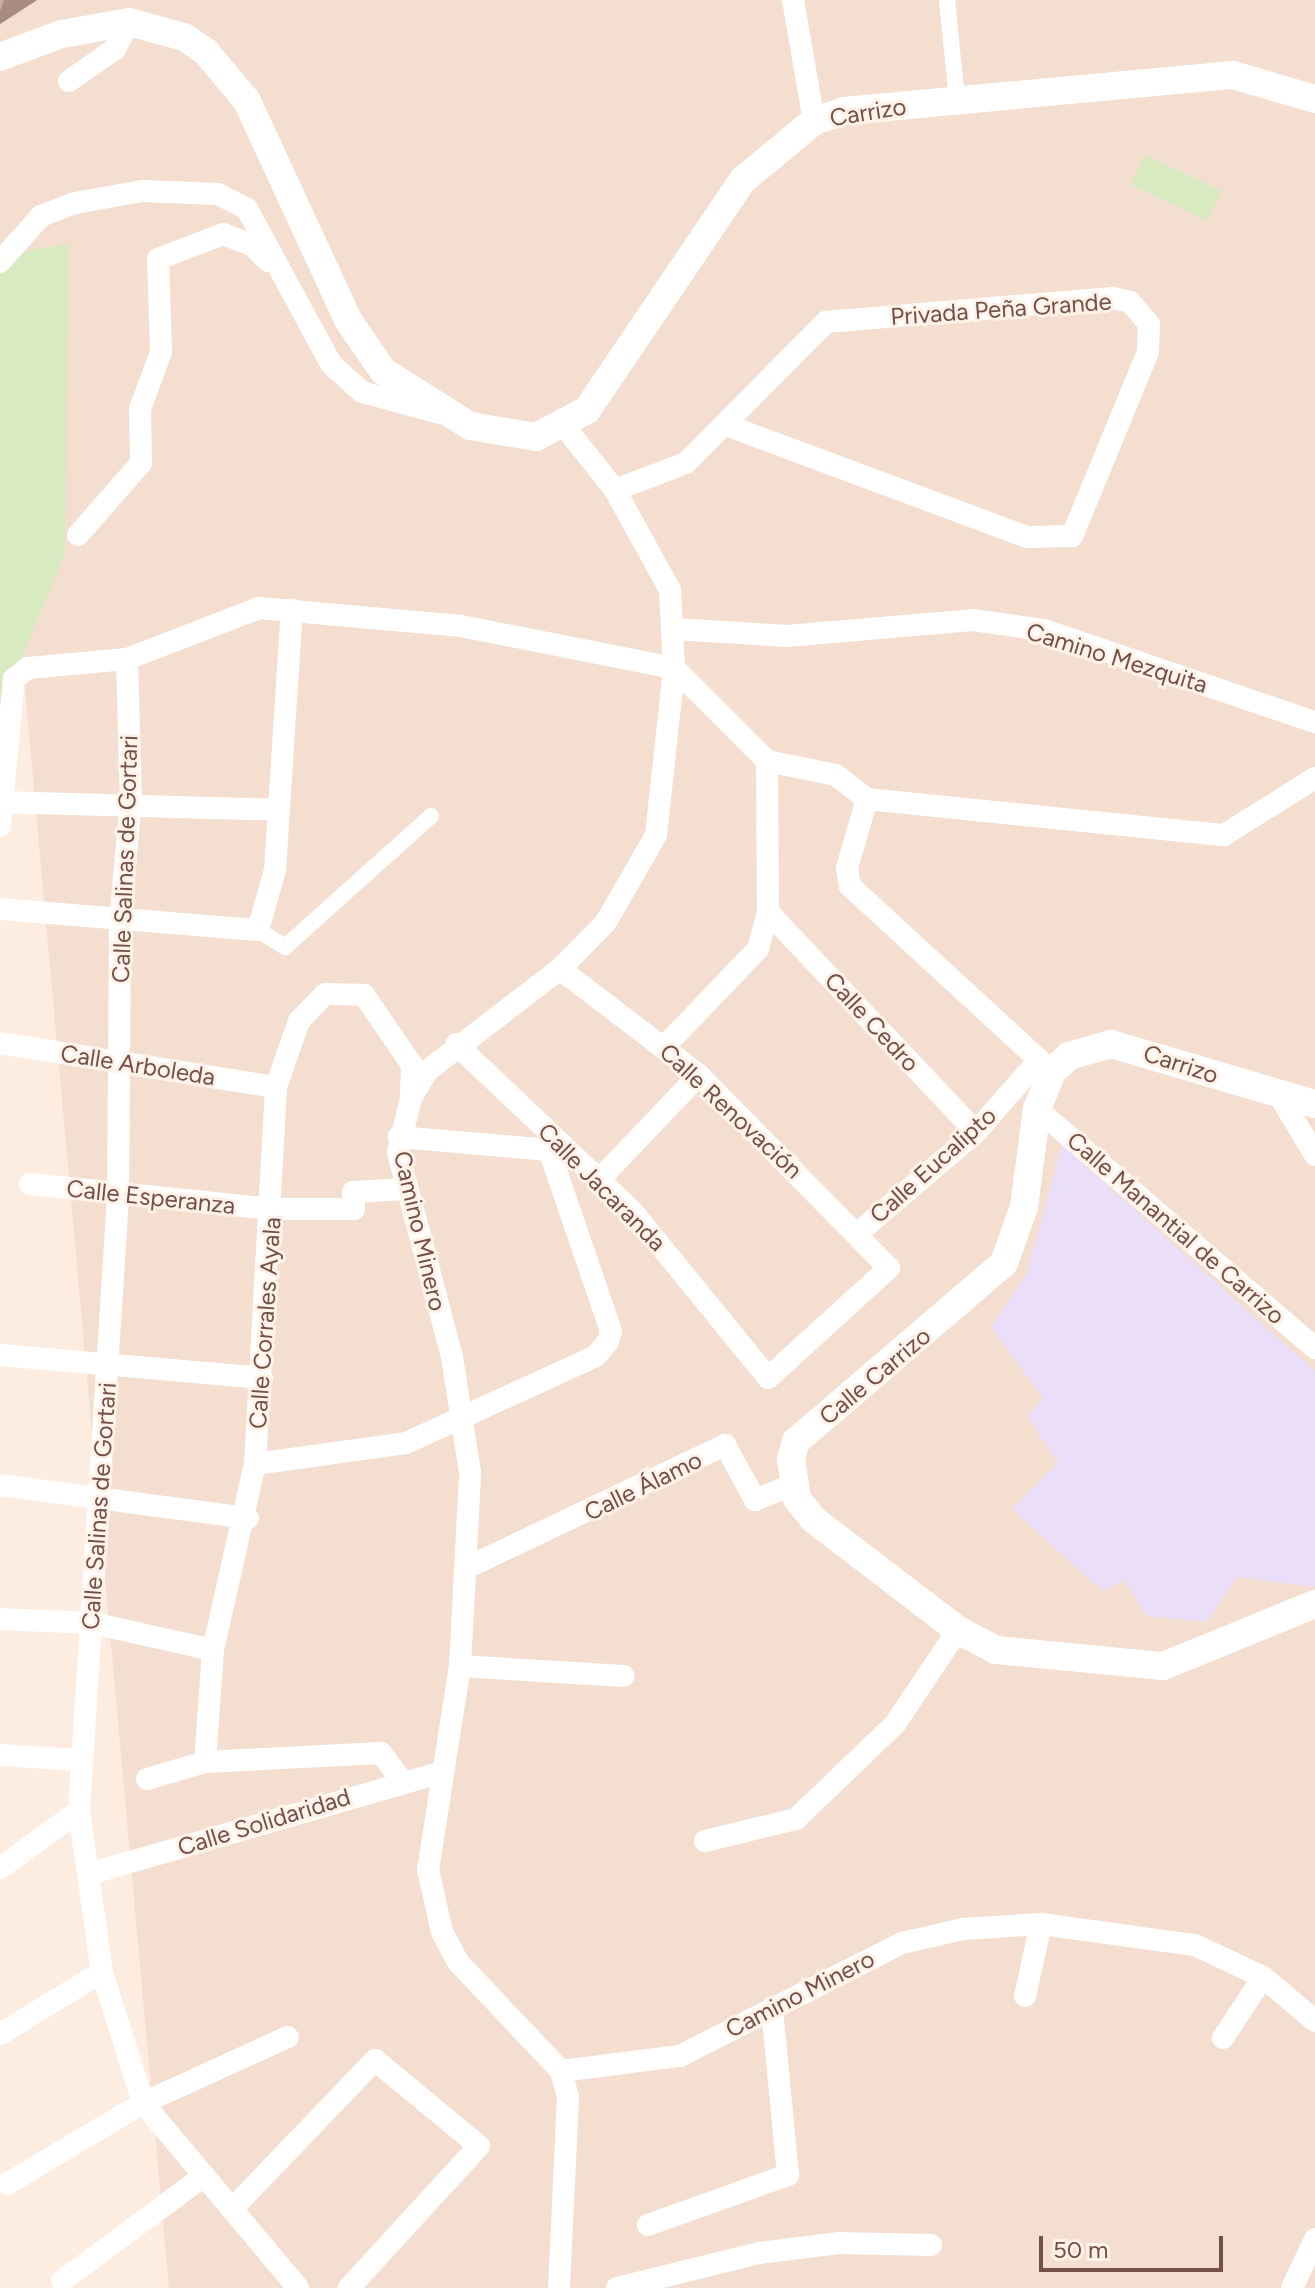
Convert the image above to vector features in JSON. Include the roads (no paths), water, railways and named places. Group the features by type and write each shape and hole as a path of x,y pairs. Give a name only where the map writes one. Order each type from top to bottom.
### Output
{"street":[{"path":"793,0 814,121"},
{"path":"947,0 957,101"},
{"path":"69,81 115,49 129,22"},
{"path":"0,57 62,34 129,22 184,37 227,75 247,101 363,346 383,371 440,413"},
{"name":"Carrizo","path":"565,427 605,386 743,180 814,121 957,101 1233,75 1315,99"},
{"path":"0,262 41,216 75,203 184,191 218,194 247,209 314,340 362,392 440,413 503,436 536,437 565,427"},
{"path":"78,535 141,463 140,409 161,352 158,259 223,234 252,245 280,273"},
{"name":"Privada Peña Grande","path":"615,490 686,463 728,426 826,322 1113,298 1130,302 1149,324 1148,352 1072,536 1027,537 728,426"},
{"name":"Camino Minero","path":"565,427 615,490 660,563 674,629 674,668 656,835 625,898 560,969 456,1044 411,1098 399,1137 405,1189 464,1413 466,1568 460,1666 439,1773 428,1870 442,1932 458,1962 561,2071 680,2056 902,1943 963,1929 1041,1924 1195,1945 1263,1977 1315,2021"},
{"path":"0,826 14,679 28,668 127,659 259,608 461,626 674,668 767,761 836,775 867,799 1224,835 1315,778"},
{"path":"258,930 275,870 292,610"},
{"name":"Camino Mezquita","path":"674,629 787,636 972,620 1044,630 1315,722"},
{"name":"Calle Salinas de Gortari","path":"127,659 131,800 120,922 118,1197 101,1495 79,1760 79,1811 102,1972 143,2103 234,2207 289,2284"},
{"path":"664,1047 758,949 768,912 767,761"},
{"path":"867,799 847,868 850,886 1045,1067"},
{"path":"2,801 131,800 279,810"},
{"path":"0,909 120,922 258,930 285,947 431,816"},
{"name":"Calle Cedro","path":"768,912 976,1132"},
{"name":"Calle Renovación","path":"560,969 699,1075 859,1232 889,1268"},
{"name":"Calle Corrales Ayala","path":"205,1762 213,1650 248,1518 255,1464 272,1209 276,1087 299,1021 316,1002 341,991 364,995 412,1065 411,1098"},
{"name":"Calle Arboleda","path":"0,1043 276,1087"},
{"name":"Calle Jacaranda","path":"456,1044 664,1247 768,1378 889,1268"},
{"name":"Carrizo","path":"1045,1067 1083,1049 1111,1044 1315,1104"},
{"name":"Calle Carrizo","path":"792,1485 796,1441 1004,1263 1024,1207 1045,1067"},
{"name":"Calle Eucalipto","path":"859,1232 976,1132 1045,1067"},
{"path":"598,1181 699,1075"},
{"path":"1279,1095 1315,1155"},
{"name":"Calle Manantial de Carrizo","path":"1037,1109 1315,1348"},
{"name":"Calle Jacaranda","path":"399,1137 549,1150 611,1331 596,1356 464,1413"},
{"name":"Calle Esperanza","path":"30,1184 118,1197 272,1209 354,1209 353,1192 405,1189"},
{"path":"0,1355 108,1369 262,1378"},
{"path":"255,1464 406,1443 464,1413"},
{"name":"Calle Álamo","path":"466,1568 725,1445 755,1500 792,1485"},
{"path":"0,1485 101,1495 248,1518"},
{"path":"792,1485 814,1520 958,1630 1017,1655 1163,1666 1315,1604"},
{"path":"0,1619 92,1623 213,1650"},
{"path":"705,1841 796,1819 895,1724 958,1630"},
{"path":"460,1666 624,1676"},
{"path":"147,1779 205,1762 381,1753 402,1781"},
{"path":"0,1755 79,1760"},
{"name":"Calle Solidaridad","path":"89,1874 402,1781 439,1773"},
{"path":"0,1868 79,1811"},
{"path":"1025,1996 1041,1924"},
{"path":"0,2034 102,1972"},
{"path":"1223,2038 1263,1977"},
{"path":"648,2225 788,2175 772,2008"},
{"path":"7,2184 143,2103 288,2037"},
{"path":"234,2207 375,2060 479,2146 349,2288"},
{"path":"559,2288 568,2097 561,2071"},
{"path":"62,2281 204,2176"},
{"path":"1292,2288 1315,2239"},
{"path":"617,2288 759,2253 839,2243 931,2245"}]}
